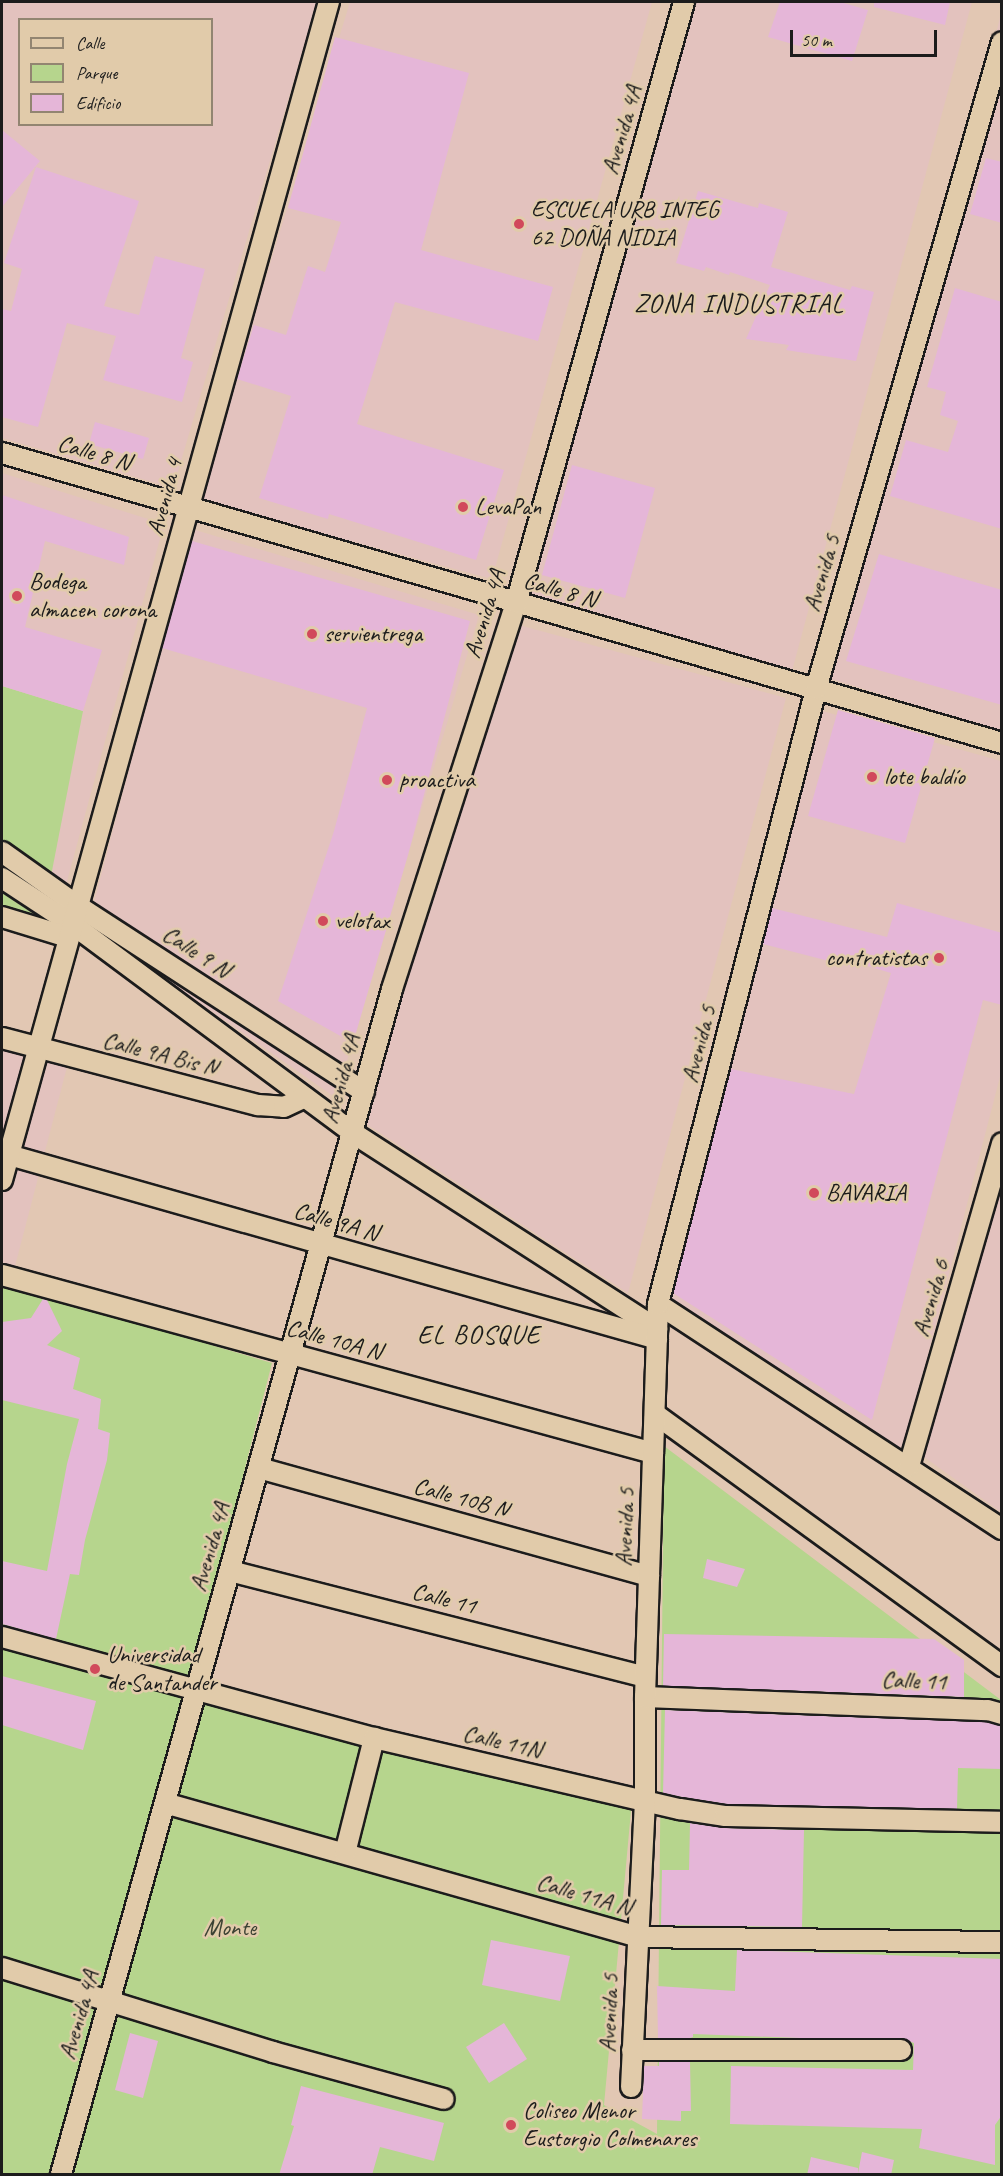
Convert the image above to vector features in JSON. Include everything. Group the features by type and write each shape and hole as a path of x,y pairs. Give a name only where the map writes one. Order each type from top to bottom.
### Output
{"street":[{"name":"Avenida 4","path":"2,1180 5,1154 73,922 329,2"},
{"name":"Avenida 4A","path":"61,2175 392,989 516,603 684,2"},
{"name":"Avenida 5","path":"631,2088 645,1801 645,1687 658,1304 816,689 1002,42"},
{"name":"Calle 8 N","path":"2,453 1002,743"},
{"name":"Calle 9 N","path":"2,852 73,922 353,1133 657,1334"},
{"name":"Calle 9 N","path":"2,878 364,1092"},
{"path":"2,917 73,922"},
{"name":"Calle 9A Bis N","path":"2,1038 265,1107 284,1107 305,1097"},
{"name":"Avenida 6","path":"909,1466 1002,1143"},
{"name":"Calle 9A N","path":"5,1154 322,1244 657,1334"},
{"name":"Calle 10A N","path":"2,1275 653,1453"},
{"path":"658,1304 909,1466 1002,1529"},
{"path":"654,1414 1002,1666"},
{"name":"Calle 10B N","path":"259,1468 649,1576"},
{"name":"Calle 11","path":"230,1571 645,1687 988,1710 1001,1714"},
{"name":"Calle 11N","path":"2,1637 374,1738 645,1801 725,1816 1002,1822"},
{"path":"345,1853 374,1738"},
{"name":"Calle 11A N","path":"165,1803 637,1937 1002,1942"},
{"path":"2,1968 273,2052 444,2099"},
{"path":"633,2050 901,2050"}],"shaded area":[{"path":"2,2 317,2 173,488 2,438"},
{"path":"350,2 652,2 492,579 198,500"},
{"path":"676,2 972,2 792,671 524,592"},
{"path":"1001,14 1001,731 828,678"},
{"path":"2,473 164,524 60,907 2,867"},
{"path":"192,529 479,615 336,1098 88,925"},
{"path":"504,621 786,698 628,1293 357,1118"},
{"path":"819,710 1001,761 1001,1073 902,1455 662,1309"},
{"path":"3,1045 67,1067 14,1270 2,1266"},
{"path":"1001,1168 1001,1512 924,1457"}],"green space":[{"path":"2,686 83,711 51,876 2,841"},
{"path":"2,893 64,934 2,925"},
{"name":"Monte","path":"2,1283 272,1363 190,1682 632,1800 604,2105 657,2134 664,1446 1001,1700 1001,2174 2,2174"}],"building":[{"path":"780,2 840,2 868,10 852,61 768,37"},
{"path":"874,2 950,2 945,25 874,7"},
{"path":"335,37 469,73 421,250 553,287 538,341 395,302 357,424 504,470 476,560 329,514 328,519 259,498 291,396 237,379 254,325 286,335 308,266 325,272 341,222 288,208"},
{"path":"2,130 40,161 2,207"},
{"path":"986,158 1002,162 1002,223 970,214"},
{"path":"36,167 139,201 104,306 139,315 155,256 205,269 181,358 193,362 182,402 103,380 116,336 67,323 38,427 2,417 2,309 11,311 22,269 4,263"},
{"path":"698,191 758,208 759,203 788,212 771,267 850,290 852,286 874,292 856,361 786,350 789,345 746,339 770,285 730,272 729,275 706,267 704,271 676,263"},
{"path":"955,288 1002,302 1002,529 890,496 906,440 948,452 958,421 940,415 946,392 927,387"},
{"path":"95,422 149,438 143,459 89,444"},
{"path":"572,465 655,488 625,598 542,575"},
{"name":"Bodega almacen corona","path":"2,495 129,537 124,565 45,541 25,627 102,650 83,711 2,686"},
{"path":"192,541 470,621 408,855 353,1043 278,1001 334,831 367,708 162,648"},
{"path":"879,554 1002,590 1002,705 846,661"},
{"name":"lote baldío","path":"838,710 935,738 905,843 808,816"},
{"name":"BAVARIA","path":"897,903 1002,933 1002,1005 983,1000 872,1420 673,1293 731,1069 854,1094 891,973 857,963 856,968 763,944 772,908 887,937"},
{"path":"43,1299 47,1300 62,1331 47,1345 80,1358 73,1389 101,1399 98,1429 110,1433 107,1460 85,1540 79,1575 70,1574 56,1639 2,1624 2,1561 47,1571 67,1464 79,1419 2,1400 2,1322 31,1318"},
{"path":"707,1559 745,1569 737,1587 703,1578"},
{"path":"664,1634 934,1639 964,1660 964,1697 663,1686"},
{"path":"2,1676 96,1701 83,1750 2,1725"},
{"path":"665,1710 986,1722 1002,1726 1002,1769 958,1768 957,1809 726,1804 682,1797 663,1793"},
{"path":"690,1823 725,1828 804,1830 802,1927 661,1925 662,1870 689,1870"},
{"path":"491,1940 570,1956 560,2001 482,1985"},
{"path":"737,1950 1002,1959 1002,2115 995,2125 995,2165 919,2148 922,2129 730,2124 731,2066 913,2070 914,2043 901,2038 800,2038 693,2034 690,2038 658,2038 657,1986 735,1991"},
{"path":"504,2023 527,2059 489,2083 466,2047"},
{"path":"130,2033 158,2041 143,2098 115,2090"},
{"path":"659,2062 690,2062 691,2111 681,2111 681,2121 642,2119 644,2066 659,2066"},
{"path":"301,2086 444,2123 434,2161 380,2147 372,2175 279,2175 294,2126 291,2125"},
{"path":"862,2152 894,2160 891,2175 807,2175 811,2157 858,2168 858,2173"}],"place":[{"name":"ESCUELA URB INTEG 62 DOÑA NIDIA","path":"519,224"},
{"name":"LevaPan","path":"463,507"},
{"name":"Bodega almacen corona","path":"17,596"},
{"name":"servientrega","path":"312,634"},
{"name":"lote baldío","path":"872,777"},
{"name":"proactiva","path":"387,780"},
{"name":"velotax","path":"323,921"},
{"name":"contratistas","path":"939,958"},
{"name":"BAVARIA","path":"814,1193"},
{"name":"Universidad de Santander","path":"95,1669"},
{"name":"Coliseo Menor Eustorgio Colmenares","path":"511,2125"}],"district":[{"name":"ZONA INDUSTRIAL","path":"739,304"},
{"name":"EL BOSQUE","path":"479,1335"}]}
